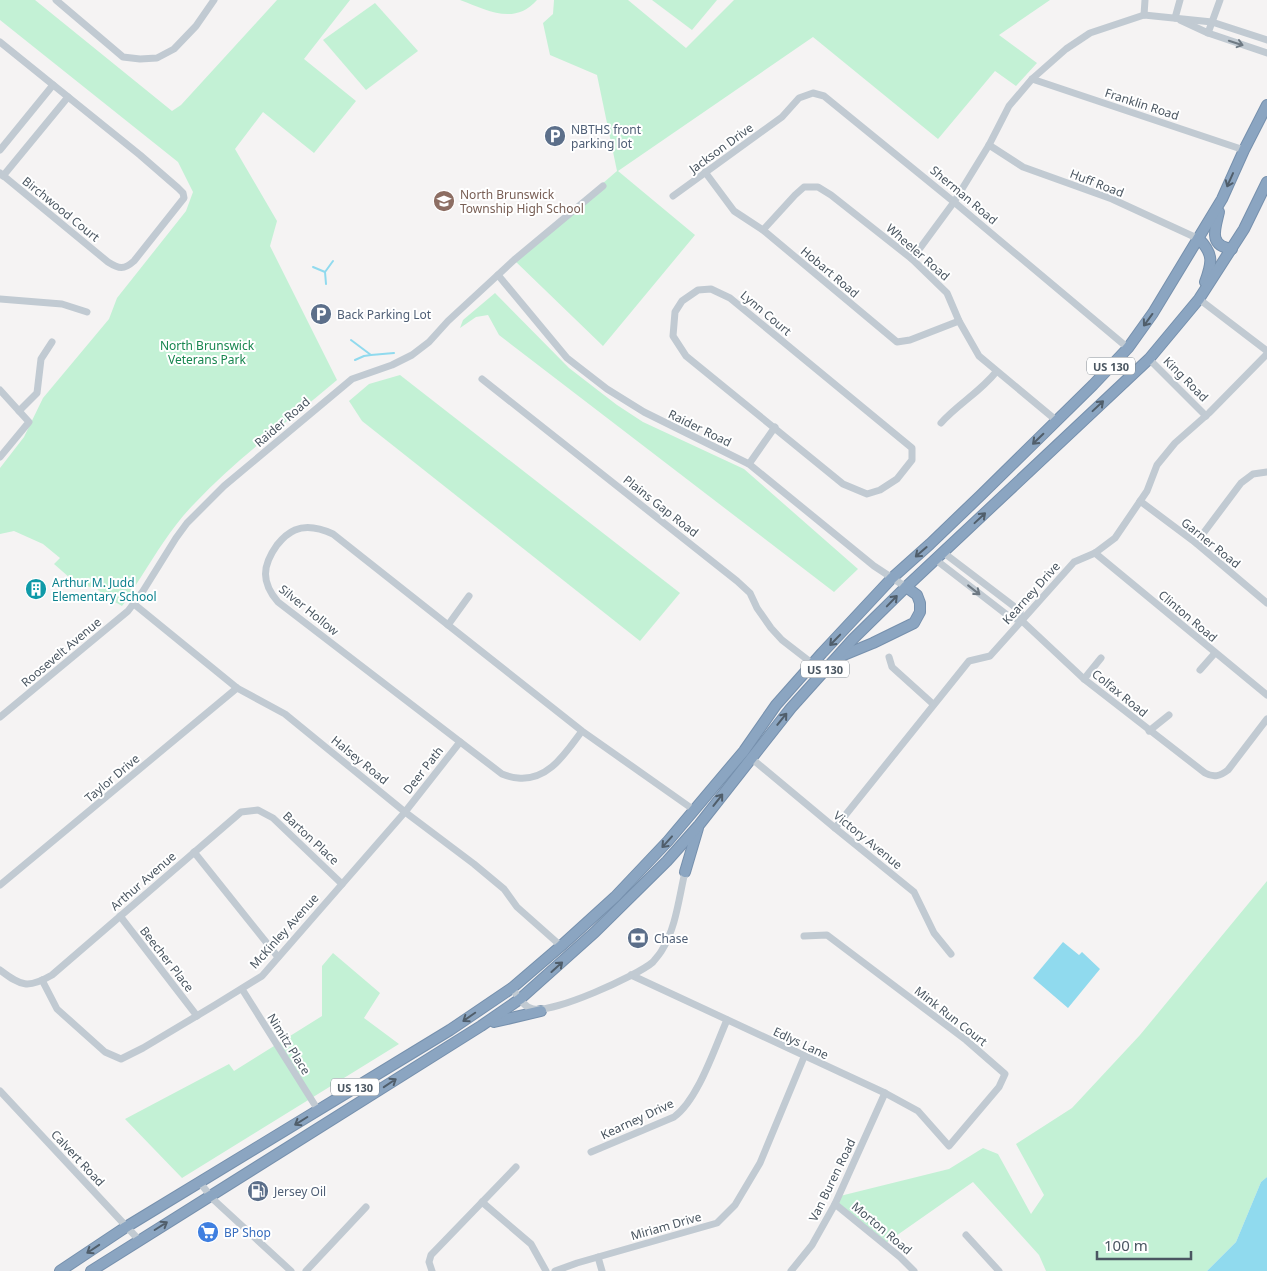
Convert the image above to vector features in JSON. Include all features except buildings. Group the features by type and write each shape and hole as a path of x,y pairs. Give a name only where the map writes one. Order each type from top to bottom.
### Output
{"highway":[{"name":"US 130","path":"91,1271 481,1026 520,999 595,932 667,861 699,824 748,755 776,705 892,578 930,544 1057,421 1128,348 1153,313 1222,199 1267,105"},
{"name":"US 130","path":"60,1271 126,1227 450,1030 510,988 562,946 615,897 668,841 694,810 748,755 835,658 906,587 1149,358 1199,299 1244,229 1267,182"},
{"path":"1222,199 1214,235 1218,244 1232,249"},
{"path":"1199,239 1208,249 1211,263 1199,299"},
{"path":"835,658 873,643 914,623 920,612 920,603 917,596 906,587"},
{"path":"685,872 699,824"},
{"path":"667,861 679,861 685,872"},
{"path":"481,1026 504,1018 541,1010"}],"street":[{"path":"56,0 123,57 140,59 157,58 174,49 196,26 214,0"},
{"path":"1144,16 1145,0"},
{"path":"1175,18 1180,0"},
{"path":"1208,33 1220,0"},
{"path":"912,259 954,202 989,145 1009,106 1032,79 1066,49 1090,33 1144,16 1212,22 1267,40"},
{"path":"1175,18 1208,33 1267,52"},
{"path":"0,42 68,97 2,175"},
{"name":"Franklin Road","path":"1032,79 1244,150"},
{"path":"0,150 53,85"},
{"name":"Sherman Road","path":"782,117 798,98 813,93 824,96 1128,348"},
{"name":"Birchwood Court","path":"2,175 108,262 120,268 127,267 134,261 177,208 184,198 183,193 140,155 68,97"},
{"name":"Jackson Drive","path":"673,196 782,117"},
{"name":"Huff Road","path":"989,145 1023,167 1112,199 1199,239"},
{"name":"Hobart Road","path":"705,172 734,211 763,230 897,342 910,340 959,321"},
{"name":"Raider Road","path":"166,553 187,523 201,508 342,386 352,378 392,365 412,355 429,342 448,321 498,275 603,186"},
{"name":"Wheeler Road","path":"763,230 794,195 804,187 818,187 831,195 912,259 947,293 959,321 979,356 1057,421"},
{"name":"Raider Road","path":"498,275 568,358 607,390 644,412 749,464 892,578 906,587"},
{"name":"Lynn Court","path":"711,289 730,298 912,448 912,460 897,479 880,490 867,494 843,484 775,427 686,356 673,336 675,312 682,300 698,290 711,289"},
{"path":"0,298 62,304 87,312"},
{"path":"1199,299 1267,353"},
{"path":"19,411 37,393 41,359 52,342"},
{"name":"Kearney Drive","path":"835,828 968,661 990,656 1074,562 1095,553 1114,538 1147,491 1157,465 1175,443 1206,416 1267,353"},
{"name":"King Road","path":"1149,358 1206,416"},
{"path":"941,423 978,392 996,372"},
{"name":"Plains Gap Road","path":"482,379 737,581 750,593 757,608 771,628 782,640 813,664"},
{"path":"0,390 29,422 0,457"},
{"path":"749,464 775,427"},
{"path":"1196,543 1242,482 1253,474 1267,472"},
{"name":"Garner Road","path":"1140,501 1196,543 1267,604"},
{"name":"Silver Hollow","path":"582,731 559,761 547,771 530,778 518,778 502,774 278,602 270,592 265,574 268,558 281,540 295,530 323,529 334,534 582,731 694,810"},
{"name":"Roosevelt Avenue","path":"0,717 102,633 134,604 166,553"},
{"name":"Clinton Road","path":"1095,553 1267,695"},
{"name":"Colfax Road","path":"940,556 1011,618 1021,620 1084,679 1149,731 1211,776 1220,776 1228,770 1267,719"},
{"name":"Colfax Road","path":"940,556 1020,611 1021,620"},
{"path":"448,625 469,596"},
{"name":"Halsey Road","path":"134,604 238,688 286,714 405,812 474,864 504,889 517,908 562,946"},
{"path":"1200,670 1215,653"},
{"path":"889,657 892,667 933,704"},
{"path":"1084,679 1101,658"},
{"name":"Taylor Drive","path":"0,886 238,688"},
{"path":"1149,731 1169,714"},
{"name":"Deer Path","path":"405,812 460,742"},
{"name":"Victory Avenue","path":"748,755 914,892 934,933 951,954"},
{"name":"Arthur Avenue","path":"42,980 52,975 241,812 258,810 262,812"},
{"name":"Barton Place","path":"262,812 273,818 342,884"},
{"name":"McKinley Avenue","path":"42,980 56,1009 105,1052 121,1059 262,976 405,812"},
{"path":"194,852 278,957"},
{"path":"510,988 530,1008 541,1010 566,1004 631,975 652,962 662,950 673,923 685,872"},
{"name":"Beecher Place","path":"120,916 197,1016"},
{"name":"Mink Run Court","path":"804,936 827,935 966,1040 1005,1074 999,1087 949,1146"},
{"path":"0,970 14,980 24,984 38,983 42,980"},
{"name":"Edlys Lane","path":"631,975 885,1093 918,1111 949,1146"},
{"name":"Nimitz Place","path":"242,989 318,1110"},
{"name":"Kearney Drive","path":"591,1152 657,1125 683,1111 693,1096 727,1020"},
{"name":"Miriam Drive","path":"555,1271 717,1223 735,1205 760,1163 804,1057"},
{"name":"Calvert Road","path":"0,1091 139,1240"},
{"name":"Van Buren Road","path":"790,1271 812,1245 835,1204 885,1093"},
{"path":"432,1271 429,1263 431,1255 516,1166"},
{"path":"200,1183 215,1201 291,1271"},
{"path":"482,1202 531,1244 546,1271"},
{"name":"Morton Road","path":"835,1204 900,1257 914,1271"},
{"path":"306,1271 366,1207"},
{"path":"966,1235 999,1271"},
{"path":"598,1257 602,1271"}],"green space":[{"name":"North Brunswick Veterans Park","path":"0,0 35,0 172,111 181,105 277,0 350,0 304,59 356,101 314,153 263,112 235,149 277,221 270,246 337,380 211,486 180,520 122,606 106,597 96,588 78,585 54,564 60,558 43,544 14,531 0,534 0,468 24,437 43,398 109,319 117,298 186,211 193,192 178,162 0,20"},
{"path":"460,0 537,0 528,8 519,12 500,14"},
{"path":"554,0 628,0 686,48 734,0 1050,0 999,35 1037,63 1016,86 995,71 938,139 813,37 618,171 695,235 603,346 514,260 617,171 597,75 550,55 543,23 553,14"},
{"path":"652,0 717,0 692,30"},
{"path":"375,3 418,51 366,90 323,40"},
{"path":"495,293 569,368 617,405 643,422 744,469 858,569 834,592 499,335 488,315 476,317 460,328 463,320"},
{"path":"400,375 680,593 640,641 362,421 349,401 369,384"},
{"path":"1267,881 1267,1177 1261,1182 1236,1242 1207,1271 1046,1271 1039,1255 973,1182 883,1245 836,1205 840,1196 949,1169 983,1148 998,1154 1031,1214 1044,1195 1016,1144 1072,1108 1140,1035"},
{"path":"333,953 380,993 364,1018 399,1044 182,1178 125,1119 229,1064 234,1071 322,1016 322,966"}],"water":[{"path":"1063,942 1079,955 1082,952 1100,969 1068,1008 1033,978"},
{"path":"1267,1177 1267,1271 1207,1271 1236,1242 1261,1182"}],"waterway":[{"path":"326,284 325,272 333,261"},
{"path":"313,267 325,272"},
{"path":"351,340 371,355 394,353"},
{"path":"355,360 371,355"}],"place":[{"name":"NBTHS front parking lot","path":"555,136"},
{"name":"North Brunswick Township High School","path":"444,201"},
{"name":"Back Parking Lot","path":"321,314"},
{"name":"Arthur M. Judd Elementary School","path":"36,589"},
{"name":"Chase","path":"638,938"},
{"name":"Jersey Oil","path":"258,1191"},
{"name":"BP Shop","path":"208,1232"}]}
